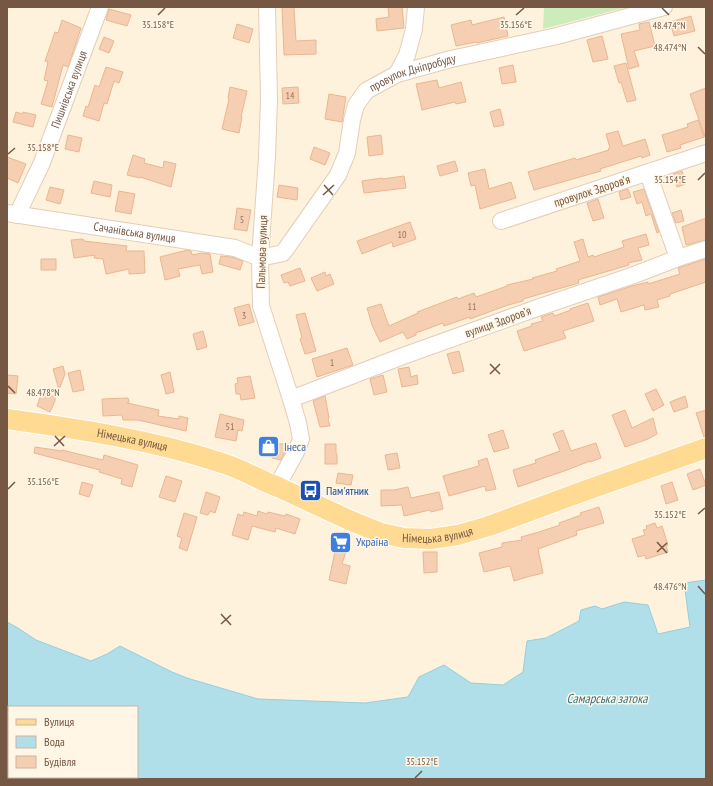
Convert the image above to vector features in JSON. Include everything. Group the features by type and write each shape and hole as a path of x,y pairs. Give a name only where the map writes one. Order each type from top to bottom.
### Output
{"main road":[{"name":"Німецька вулиця","path":"7,419 75,428 162,446 224,463 349,520 381,533 404,538 431,539 458,535 489,526 706,448"}],"street":[{"name":"Пишнівська вулиця","path":"12,214 42,165 100,7"},
{"name":"Пальмова вулиця","path":"267,7 267,157 260,258 261,306 291,399 301,439 278,487"},
{"path":"397,74 407,55 414,29 416,7"},
{"name":"провулок Дніпробуду","path":"260,258 283,253 338,175 347,153 356,105 366,91 397,74 451,59 558,36 664,7"},
{"name":"провулок Здоровʼя","path":"501,221 706,153"},
{"path":"648,173 678,258"},
{"name":"Сачанівська вулиця","path":"12,214 235,248 260,258"},
{"name":"вулиця Здоровʼя","path":"291,399 403,356 706,249"}],"green space":[{"path":"544,7 627,7 543,29"}],"water":[{"name":"Самарська затока","path":"706,580 706,779 7,779 7,622 36,640 91,661 120,646 187,678 258,699 365,703 408,697 419,677 444,665 471,683 503,685 523,672 527,641 546,638 579,621 581,610 595,606 602,609 624,602 648,605 658,634 690,627 684,583"}],"building":[{"path":"282,7 294,7 296,41 316,40 316,54 284,55"},
{"path":"388,7 402,7 404,28 377,31 376,19 389,17"},
{"path":"109,9 131,15 127,26 106,20"},
{"path":"691,16 695,31 674,36 670,22"},
{"path":"504,17 508,36 456,46 451,25 471,20 472,25"},
{"path":"62,20 81,28 68,67 63,65 52,107 41,104 48,81 44,80 48,62 45,61 55,32 58,33"},
{"path":"649,22 655,46 634,51 639,66 629,69 621,34 640,30 639,24"},
{"path":"237,24 253,29 249,43 233,38"},
{"path":"602,36 608,59 593,62 587,40"},
{"path":"104,37 114,41 109,53 99,49"},
{"path":"626,63 636,100 627,102 614,66"},
{"path":"513,65 516,82 502,84 499,68"},
{"path":"106,67 123,72 119,83 114,81 107,104 104,103 99,121 83,116 86,106 88,107 95,85 99,87"},
{"path":"437,80 439,88 461,82 466,102 456,104 455,102 422,110 416,84"},
{"path":"230,87 247,91 239,133 222,129 229,99"},
{"path":"298,87 299,103 283,104 282,88"},
{"path":"706,88 706,136 705,137 690,94"},
{"path":"329,94 346,97 342,122 325,119"},
{"path":"500,109 504,125 494,127 490,112"},
{"path":"16,112 36,115 33,127 13,122"},
{"path":"698,120 704,137 680,145 681,148 667,152 662,135 688,127 687,124"},
{"path":"618,131 623,146 645,139 650,155 642,158 641,156 600,169 601,171 534,190 528,172 609,150 608,149 610,148 606,134"},
{"path":"68,135 82,138 79,152 65,149"},
{"path":"381,135 383,154 369,156 367,137"},
{"path":"314,147 330,153 325,165 310,159"},
{"path":"133,155 145,159 144,163 163,168 164,161 176,164 171,187 140,177 127,175"},
{"path":"7,157 26,164 18,183 7,178"},
{"path":"455,161 458,171 440,176 437,166"},
{"path":"485,169 489,189 511,182 516,198 480,209 475,185 471,186 468,173"},
{"path":"682,171 686,184 677,187 673,174"},
{"path":"404,176 406,188 364,193 362,181"},
{"path":"94,181 112,185 110,197 91,193"},
{"path":"279,185 298,188 297,200 277,197"},
{"path":"50,187 64,190 60,204 46,200"},
{"path":"628,189 631,197 621,200 619,192"},
{"path":"644,189 659,232 657,233 651,214 646,216 642,202 637,204 633,192"},
{"path":"119,191 135,194 131,214 115,211"},
{"path":"598,199 604,218 593,221 587,203"},
{"path":"237,208 251,210 247,231 234,229"},
{"path":"681,210 684,221 676,223 672,213"},
{"path":"706,218 706,240 686,245 682,227"},
{"path":"410,222 416,239 393,247 392,242 362,254 357,241"},
{"path":"646,234 649,245 638,248 642,260 628,263 629,265 578,280 579,283 523,299 523,301 470,319 470,317 444,326 443,323 416,333 416,335 407,339 403,332 380,342 372,325 367,308 381,304 389,326 418,313 417,312 457,297 458,299 474,293 476,297 507,285 533,279 532,278 557,271 556,269 580,261 574,242 583,239 588,257 593,255 594,257 624,247 622,241"},
{"path":"83,239 84,241 127,246 126,251 144,251 145,273 129,274 129,269 106,274 103,259 94,258 95,255 74,258 71,240"},
{"path":"187,250 191,251 192,255 202,253 210,254 213,272 202,274 200,265 178,269 180,276 165,280 160,257"},
{"path":"221,256 232,257 243,261 240,270 219,264"},
{"path":"41,259 56,259 56,270 41,270"},
{"path":"706,259 706,282 657,300 659,307 645,310 644,305 621,312 617,299 600,305 598,297 632,286 648,282 648,284 680,274 678,268"},
{"path":"300,268 305,281 290,286 288,282 284,283 281,275"},
{"path":"325,272 326,276 330,274 334,284 317,291 311,278"},
{"path":"588,303 594,321 563,331 566,338 524,351 517,331 532,326 531,324 543,321 541,317 553,313 554,316"},
{"path":"249,304 254,322 239,326 234,308"},
{"path":"305,313 316,351 305,354 300,339 302,338 296,315"},
{"path":"203,331 207,347 197,350 193,334"},
{"path":"347,348 353,365 317,377 312,359"},
{"path":"459,351 464,371 453,374 447,354"},
{"path":"63,366 65,374 59,390 53,369"},
{"path":"409,367 411,377 417,375 418,384 402,387 398,369"},
{"path":"80,370 84,390 73,392 68,373"},
{"path":"170,372 174,392 166,394 161,375"},
{"path":"7,375 18,376 16,394 7,393"},
{"path":"383,375 387,392 374,395 370,379"},
{"path":"250,376 255,398 241,400 240,394 236,394 235,384 238,383 237,378"},
{"path":"656,389 664,405 653,411 645,394"},
{"path":"42,392 55,397 55,401 50,412 37,406"},
{"path":"325,396 330,426 320,427 313,401"},
{"path":"685,396 688,407 674,412 670,402"},
{"path":"128,398 129,402 127,403 159,410 158,416 179,419 179,416 188,418 186,431 138,420 123,420 122,415 103,416 102,399"},
{"path":"625,410 632,428 653,418 657,434 648,439 625,447 612,415"},
{"path":"706,410 706,437 704,437 696,413"},
{"path":"220,414 244,420 242,431 238,430 236,441 215,437"},
{"path":"503,430 509,448 494,452 488,435"},
{"path":"563,430 571,451 596,443 601,458 518,487 513,470 536,463 535,460 560,451 553,434"},
{"path":"276,444 286,444 285,453 281,460 272,458"},
{"path":"325,444 336,444 337,464 325,464"},
{"path":"35,447 62,450 103,460 104,455 138,465 132,487 121,484 122,479 99,472 100,470 34,453"},
{"path":"397,453 400,468 388,470 385,455"},
{"path":"487,458 496,489 486,491 485,486 449,496 443,476 479,466 478,461"},
{"path":"700,469 706,485 693,490 687,474"},
{"path":"338,473 353,475 351,485 336,483"},
{"path":"166,476 182,481 175,502 159,497"},
{"path":"82,482 93,485 89,497 79,494"},
{"path":"672,482 678,500 666,504 661,486"},
{"path":"408,487 411,498 439,492 443,509 431,512 430,510 404,516 402,505 381,506 381,490 394,490"},
{"path":"206,492 220,497 215,513 210,511 208,515 200,513"},
{"path":"599,507 604,523 576,531 577,535 538,549 543,573 514,581 510,566 484,572 479,553 502,547 502,543 522,540 521,537 560,525 559,523 581,515 580,513"},
{"path":"258,511 267,514 268,512 285,516 286,514 300,519 295,534 276,528 275,532 252,526 248,540 232,535 238,514 243,516 244,512 257,516"},
{"path":"184,513 197,517 187,551 179,548 182,538 177,536"},
{"path":"655,523 657,528 662,526 668,545 666,546 668,552 646,559 645,555 638,557 632,539 645,535 643,530 647,529 646,526"},
{"path":"333,534 350,539 342,564 350,566 346,584 329,580 336,547 330,545"},
{"path":"423,552 437,552 437,572 424,573"}],"place":[{"name":"Інеса","path":"268,447"},
{"name":"Пам'ятник","path":"311,491"},
{"name":"Україна","path":"340,542"}]}
